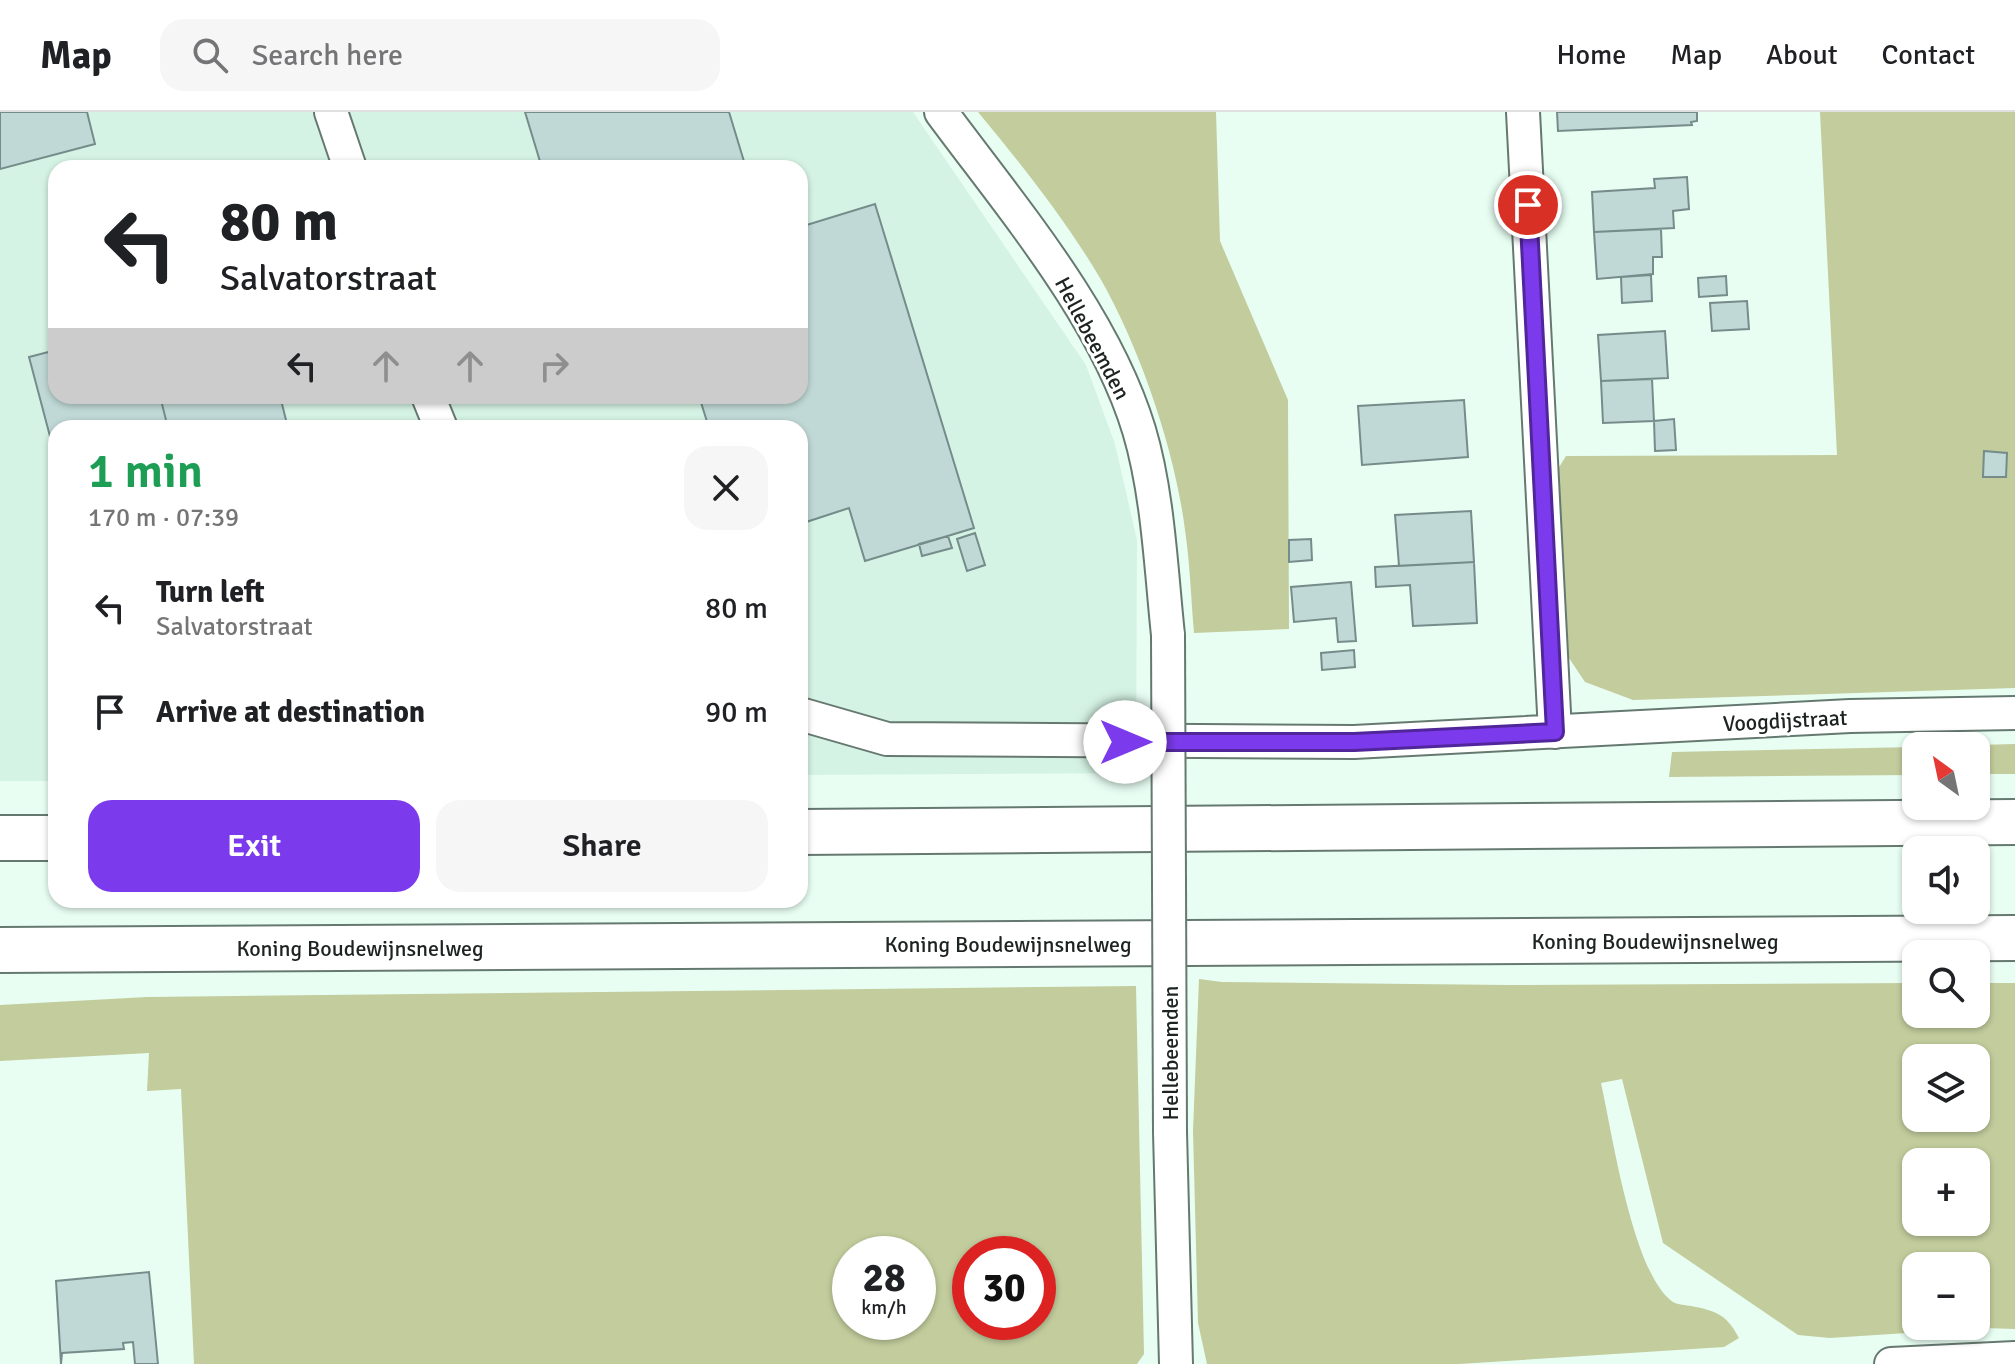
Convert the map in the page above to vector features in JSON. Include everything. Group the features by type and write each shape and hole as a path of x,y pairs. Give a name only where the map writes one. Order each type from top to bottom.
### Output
{"highway":[{"path":"808,832 2015,822"},
{"path":"0,838 48,838"},
{"name":"Koning Boudewijnsnelweg","path":"0,950 2015,938"}],"street":[{"path":"331,112 347,160"},
{"name":"Hellebeemden","path":"941,112 1048,257 1085,315 1116,374 1139,431 1155,514 1168,635 1170,1132 1176,1364"},
{"path":"808,716 887,739 1354,742 1555,732 1523,112"},
{"name":"Voogdijstraat","path":"1555,732 1850,716 2015,713"},
{"path":"1891,1364 2015,1358"}],"shaded area":[{"path":"0,112 913,112 1086,365 1115,444 1137,540 1136,773 808,775 808,420 48,420 48,781 0,781"}],"green space":[{"path":"978,112 1216,112 1220,241 1288,400 1289,629 1194,633 1180,499 1164,434 1142,367 1100,278 1027,172"},
{"path":"1820,112 2015,112 2015,688 1633,700 1585,682 1567,655 1553,477 1566,456 1837,455"},
{"path":"2015,744 2015,774 1990,774 1990,745"},
{"path":"1902,747 1902,775 1669,777 1672,752"},
{"path":"1199,979 1222,982 1509,985 1902,983 1902,1028 1990,1028 1990,983 2015,983 2015,1329 1990,1328 1990,1252 1902,1252 1902,1333 1830,1338 1798,1335 1663,1243 1622,1079 1601,1083 1626,1201 1646,1263 1659,1287 1673,1302 1708,1310 1730,1324 1739,1338 1724,1347 1459,1364 1207,1364 1198,1323 1193,1131"},
{"path":"1136,986 1144,1354 1137,1364 194,1364 181,1089 147,1091 149,1053 0,1061 0,1005 147,997"}],"building":[{"path":"0,112 87,112 95,144 0,169"},
{"path":"525,112 729,112 744,160 540,160"},
{"path":"1557,112 1697,112 1697,121 1691,122 1692,125 1558,131"},
{"path":"1687,177 1689,209 1673,211 1674,228 1594,232 1592,192 1655,188 1654,179"},
{"path":"875,204 974,528 865,561 849,508 808,521 808,420 706,420 702,404 808,404 808,225"},
{"path":"1661,229 1662,257 1653,257 1653,274 1597,279 1594,232"},
{"path":"1651,275 1652,301 1622,303 1621,277"},
{"path":"1726,276 1727,295 1699,297 1698,278"},
{"path":"1747,301 1749,329 1712,331 1710,303"},
{"path":"1665,331 1668,378 1601,381 1598,335"},
{"path":"48,352 48,404 162,404 166,420 48,420 48,429 29,357"},
{"path":"1652,379 1654,421 1603,423 1601,381"},
{"path":"1464,400 1468,457 1362,465 1358,406"},
{"path":"162,404 282,404 286,420 166,420"},
{"path":"1674,419 1676,450 1655,451 1654,421"},
{"path":"1984,451 2007,453 2006,477 1983,477"},
{"path":"1471,511 1474,562 1399,566 1395,515"},
{"path":"975,533 985,565 967,571 957,539"},
{"path":"948,536 952,548 922,556 919,544"},
{"path":"1311,539 1312,560 1289,562 1289,540"},
{"path":"1474,562 1477,623 1413,626 1410,585 1376,587 1375,567"},
{"path":"1351,582 1356,641 1338,642 1336,618 1294,622 1291,587"},
{"path":"1354,650 1355,667 1322,670 1321,653"},
{"path":"149,1272 158,1364 135,1364 133,1342 123,1343 124,1349 62,1353 61,1364 56,1281"}],"route":[{"path":"1125,742 1354,742 1555,732 1528,205"}]}
